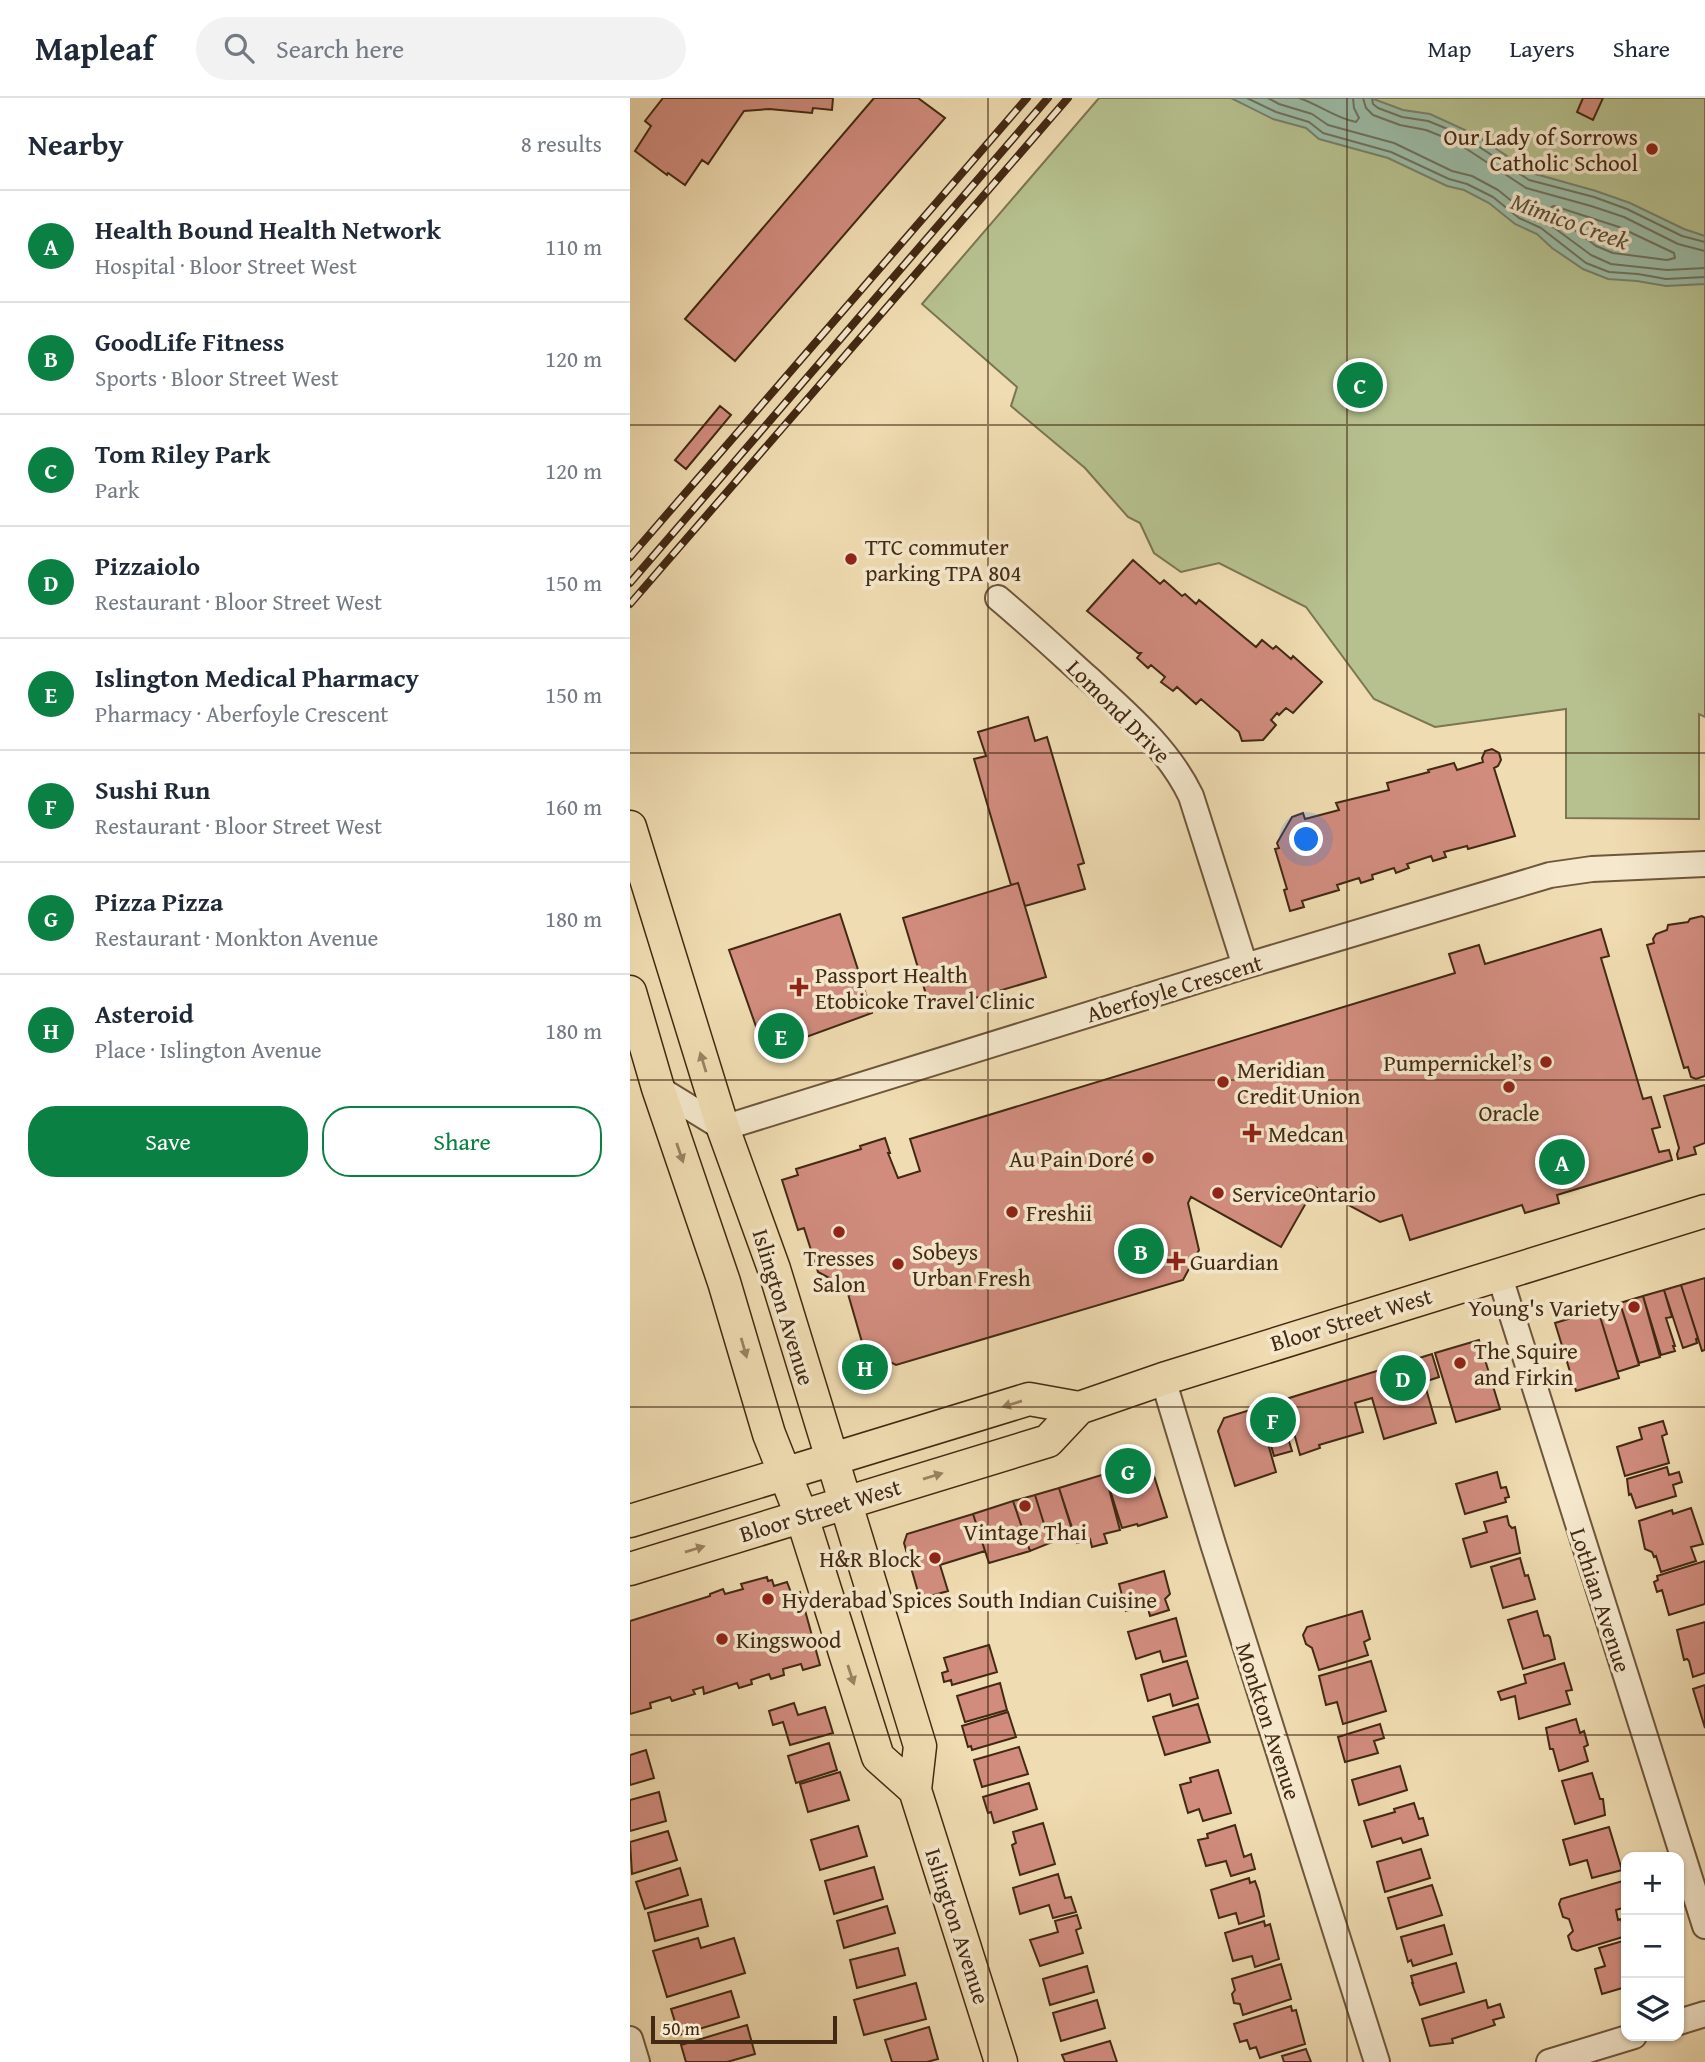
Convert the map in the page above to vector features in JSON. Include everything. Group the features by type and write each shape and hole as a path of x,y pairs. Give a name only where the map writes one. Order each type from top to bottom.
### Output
{"main road":[{"name":"Islington Avenue","path":"630,827 723,1128 774,1269 920,1746 915,1790 1001,2062"},
{"path":"630,992 658,1088 724,1282 769,1434 802,1517 878,1757 915,1790"},
{"name":"Bloor Street West","path":"630,1569 1048,1441 1079,1408 1163,1379 1705,1211"},
{"path":"724,1282 774,1269"},
{"name":"Bloor Street West","path":"630,1521 1029,1399 1079,1408"}],"street":[{"name":"Lomond Drive","path":"998,598 1127,714 1164,752 1183,779 1191,796 1245,966"},
{"name":"Aberfoyle Crescent","path":"723,1128 1245,966 1550,875 1592,869 1705,863"},
{"path":"658,1088 723,1128"},
{"name":"Lothian Avenue","path":"1499,1274 1705,1926"},
{"name":"Monkton Avenue","path":"1163,1379 1377,2062"},
{"path":"1684,2020 1705,2014"},
{"path":"630,2039 637,2062"},
{"path":"1549,2062 1621,2040"}],"shaded area":[{"path":"1099,98 1705,98 1705,717 1699,714 1699,819 1566,818 1566,709 1435,727 1374,699 1306,607 1219,563 1181,572 1154,553 1140,523 1128,517 1085,468 1011,406 1017,387 922,304"}],"water":[{"name":"Mimico Creek","path":"1231,98 1371,98 1403,110 1430,114 1476,135 1532,173 1630,203 1705,236 1705,284 1666,286 1608,279 1583,269 1537,234 1515,224 1489,203 1464,190 1447,186 1388,158 1319,139 1306,128 1273,119"}],"building":[{"path":"663,98 833,98 832,110 813,108 812,113 769,109 744,111 708,164 702,160 685,185 635,151 651,126 645,121"},
{"path":"874,98 918,98 945,118 735,361 685,319"},
{"path":"1583,98 1603,98 1593,120 1577,112"},
{"path":"720,406 731,415 686,469 675,460"},
{"path":"1133,560 1160,584 1164,580 1196,604 1199,600 1256,647 1262,640 1273,649 1276,646 1291,659 1293,656 1322,682 1293,713 1286,708 1279,715 1277,713 1271,720 1276,725 1263,740 1242,741 1239,732 1201,699 1196,704 1177,687 1173,691 1161,682 1165,677 1137,658 1141,653 1087,611"},
{"path":"1028,717 1035,741 1047,737 1084,863 1078,865 1085,889 1025,906 1018,883 1011,885 974,759 986,756 978,732"},
{"path":"1492,749 1499,753 1501,760 1494,768 1515,836 1468,849 1467,846 1444,852 1446,857 1433,861 1431,856 1407,864 1409,868 1396,873 1394,868 1372,875 1373,879 1361,883 1359,878 1337,885 1339,890 1302,901 1304,907 1290,911 1284,890 1287,889 1275,849 1279,848 1277,843 1292,817 1303,813 1305,819 1339,810 1336,803 1389,790 1387,783 1429,772 1428,770 1454,763 1457,770 1483,762 1485,751"},
{"path":"1018,883 1046,977 931,1011 903,918"},
{"path":"840,914 872,1013 765,1052 729,950"},
{"path":"1702,916 1705,918 1705,1076 1696,1079 1691,1077 1688,1067 1684,1068 1647,945 1654,943 1656,934 1667,930 1668,925 1688,922"},
{"path":"1601,929 1609,956 1601,958 1643,1099 1651,1097 1660,1127 1652,1129 1659,1152 1669,1150 1672,1160 1557,1195 1559,1203 1525,1213 1522,1205 1410,1240 1402,1215 1380,1222 1315,1187 1281,1247 1191,1197 1188,1203 1199,1250 1183,1280 896,1365 864,1349 846,1287 818,1272 804,1228 798,1230 782,1180 798,1175 796,1169 861,1149 860,1146 885,1138 898,1178 920,1171 910,1139 1455,973 1449,954 1479,945 1485,964"},
{"path":"1705,1085 1705,1143 1694,1147 1696,1154 1678,1159 1679,1148 1664,1096"},
{"path":"1705,1278 1705,1350 1702,1351 1681,1285"},
{"path":"1681,1285 1698,1338 1697,1343 1683,1348 1664,1290"},
{"path":"1664,1290 1672,1317 1666,1318 1675,1351 1661,1355 1643,1296"},
{"path":"1643,1296 1660,1357 1639,1363 1620,1303"},
{"path":"1620,1303 1639,1365 1617,1372 1598,1310"},
{"path":"1598,1310 1619,1378 1576,1391 1555,1323"},
{"path":"1479,1340 1500,1409 1456,1422 1435,1353"},
{"path":"1432,1354 1439,1377 1424,1382 1436,1423 1384,1439 1372,1398 1355,1403 1363,1432 1319,1445 1320,1448 1300,1455 1291,1422 1284,1425 1292,1451 1274,1456 1267,1432 1265,1433 1276,1472 1235,1486 1218,1431 1224,1418"},
{"path":"1663,1421 1667,1434 1662,1436 1669,1463 1625,1476 1617,1447 1642,1439 1639,1428"},
{"path":"1149,1460 1167,1517 1122,1528 1105,1474"},
{"path":"1667,1467 1669,1475 1679,1472 1682,1482 1673,1485 1676,1496 1636,1508 1631,1494 1629,1495 1627,1479"},
{"path":"1497,1472 1501,1488 1506,1487 1509,1497 1505,1498 1506,1502 1465,1514 1456,1484"},
{"path":"1105,1474 1120,1530 1104,1534 1107,1543 1092,1547 1090,1539 1077,1543 1059,1488"},
{"path":"1059,1488 1074,1536 1050,1543 1035,1495"},
{"path":"1035,1495 1050,1543 1030,1551 1013,1501"},
{"path":"1013,1501 1030,1551 989,1563 973,1514"},
{"path":"1691,1508 1703,1544 1691,1547 1696,1561 1661,1572 1656,1556 1645,1549 1639,1521 1672,1510 1673,1514"},
{"name":"H&R Block","path":"973,1514 985,1551 940,1565 948,1591 920,1599 904,1543 907,1534"},
{"path":"1507,1516 1509,1525 1515,1527 1520,1553 1471,1567 1463,1539 1487,1532 1484,1522"},
{"path":"1520,1558 1535,1599 1503,1608 1491,1567"},
{"path":"1705,1561 1705,1604 1669,1615 1662,1590 1657,1592 1654,1582 1658,1580 1657,1576"},
{"path":"1164,1571 1170,1594 1165,1599 1169,1610 1150,1616 1147,1605 1126,1611 1119,1584"},
{"name":"Kingswood","path":"767,1577 768,1581 772,1580 774,1586 787,1582 792,1595 800,1592 820,1665 803,1670 801,1664 783,1669 784,1675 771,1679 769,1674 751,1680 752,1684 739,1688 737,1683 704,1694 703,1687 693,1690 695,1694 672,1701 670,1697 650,1703 651,1708 630,1714 630,1621 710,1596 723,1589 725,1594 743,1589 741,1584"},
{"path":"1362,1611 1370,1639 1364,1642 1368,1655 1319,1670 1312,1648 1306,1644 1303,1635 1307,1627"},
{"path":"1537,1611 1544,1636 1550,1637 1555,1659 1523,1669 1508,1620"},
{"path":"1176,1618 1186,1656 1163,1662 1160,1651 1136,1659 1128,1632"},
{"path":"1705,1622 1705,1673 1693,1677 1689,1661 1684,1660 1677,1630"},
{"path":"989,1645 997,1672 952,1685 951,1680 944,1682 942,1673 948,1671 944,1658"},
{"path":"1187,1661 1198,1698 1173,1706 1170,1694 1148,1701 1141,1675"},
{"path":"1371,1661 1386,1711 1343,1724 1337,1702 1326,1705 1319,1676"},
{"path":"1564,1663 1572,1690 1566,1691 1570,1704 1519,1719 1515,1696 1501,1700 1498,1692 1526,1683 1524,1675"},
{"path":"1000,1683 1007,1710 965,1722 957,1696"},
{"path":"1705,1685 1705,1728 1693,1689"},
{"path":"794,1703 798,1715 825,1707 833,1733 790,1745 783,1722 773,1725 769,1711"},
{"path":"1198,1704 1210,1742 1165,1755 1153,1717"},
{"path":"1008,1712 1016,1737 972,1750 971,1746 968,1747 962,1726"},
{"path":"1576,1719 1580,1733 1584,1731 1588,1745 1584,1747 1588,1761 1559,1771 1553,1749 1550,1749 1546,1728"},
{"path":"1380,1724 1384,1738 1374,1741 1378,1753 1345,1762 1338,1737"},
{"path":"829,1743 837,1770 796,1783 788,1756"},
{"path":"1019,1747 1028,1774 982,1787 974,1760"},
{"path":"646,1750 654,1778 630,1785 630,1755"},
{"path":"1400,1766 1407,1790 1359,1805 1352,1780"},
{"path":"1218,1770 1231,1813 1203,1821 1199,1809 1188,1813 1180,1785 1191,1782 1190,1778"},
{"path":"840,1772 849,1800 808,1812 800,1784"},
{"path":"1592,1773 1600,1799 1603,1799 1605,1815 1575,1824 1562,1781"},
{"path":"1029,1783 1037,1809 994,1823 983,1797"},
{"path":"659,1792 666,1821 630,1831 630,1800"},
{"path":"1414,1803 1419,1819 1423,1818 1428,1835 1403,1843 1401,1838 1372,1847 1364,1821"},
{"path":"1043,1823 1055,1864 1020,1875 1012,1845 1016,1843 1013,1832"},
{"path":"1235,1825 1244,1857 1251,1854 1255,1869 1231,1876 1226,1861 1206,1866 1198,1840 1208,1838 1207,1834"},
{"path":"858,1826 867,1856 820,1870 811,1840"},
{"path":"1609,1827 1621,1870 1592,1878 1587,1860 1570,1865 1563,1840"},
{"path":"668,1831 677,1860 632,1874 630,1842"},
{"path":"1421,1849 1430,1878 1385,1892 1377,1862"},
{"path":"874,1867 883,1899 834,1914 825,1881"},
{"path":"680,1868 688,1895 645,1909 636,1882"},
{"path":"1058,1874 1065,1898 1071,1897 1076,1912 1053,1918 1049,1905 1020,1914 1013,1888"},
{"path":"1249,1878 1250,1883 1255,1881 1264,1916 1239,1924 1236,1913 1219,1918 1211,1890"},
{"path":"1621,1881 1621,1908 1616,1910 1618,1920 1621,1919 1621,1938 1577,1951 1572,1949 1568,1936 1573,1931 1569,1919 1563,1917 1559,1904 1561,1899"},
{"path":"1432,1885 1442,1915 1397,1929 1388,1898"},
{"path":"701,1899 708,1926 655,1941 648,1913"},
{"path":"887,1906 895,1933 844,1948 837,1921"},
{"path":"1077,1915 1081,1928 1076,1930 1083,1953 1040,1966 1030,1940 1058,1932 1055,1921"},
{"path":"1264,1921 1265,1926 1270,1924 1279,1959 1255,1967 1252,1956 1233,1961 1225,1933"},
{"path":"1444,1925 1452,1954 1413,1966 1411,1960 1408,1962 1401,1937"},
{"path":"698,1938 701,1948 734,1938 745,1973 667,1997 653,1951"},
{"path":"1621,1941 1621,1988 1602,1994 1595,1969 1605,1966 1599,1948"},
{"path":"898,1948 905,1975 857,1988 850,1960"},
{"path":"1456,1963 1464,1992 1420,2005 1411,1976"},
{"path":"1281,1964 1291,1999 1243,2015 1240,2004 1234,2003 1232,1979"},
{"path":"1087,1966 1094,1992 1050,2005 1043,1979"},
{"path":"916,1983 926,2019 864,2035 854,2000"},
{"path":"731,1991 739,2017 679,2035 671,2009"},
{"path":"1097,2000 1105,2028 1061,2041 1053,2013"},
{"path":"1486,2000 1488,2008 1500,2004 1504,2017 1493,2020 1495,2025 1452,2039 1453,2043 1430,2046 1422,2019"},
{"path":"1291,2006 1292,2011 1296,2010 1305,2044 1260,2058 1256,2047 1250,2049 1247,2040 1240,2042 1234,2024"},
{"path":"747,2025 755,2054 727,2062 686,2062 681,2045"},
{"path":"929,2027 938,2059 927,2062 892,2062 885,2040"},
{"path":"1110,2041 1117,2062 1065,2062 1062,2055"},
{"path":"1306,2049 1311,2062 1284,2062 1282,2056"}],"railway":[{"path":"630,557 1027,98"},
{"path":"630,583 1048,98"},
{"path":"630,604 1068,98"}],"place":[{"name":"Our Lady of Sorrows Catholic School","path":"1652,149"},
{"name":"Tom Riley Park","path":"1360,385"},
{"name":"TTC commuter parking TPA 804","path":"851,559"},
{"name":"Passport Health Etobicoke Travel Clinic","path":"799,987"},
{"name":"Islington Medical Pharmacy","path":"781,1036"},
{"name":"Pumpernickel’s","path":"1546,1062"},
{"name":"Meridian Credit Union","path":"1223,1082"},
{"name":"Oracle","path":"1509,1087"},
{"name":"Medcan","path":"1252,1133"},
{"name":"Au Pain Doré","path":"1148,1158"},
{"name":"Health Bound Health Network","path":"1562,1162"},
{"name":"ServiceOntario","path":"1218,1193"},
{"name":"Freshii","path":"1012,1212"},
{"name":"Tresses Salon","path":"839,1232"},
{"name":"GoodLife Fitness","path":"1141,1251"},
{"name":"Guardian","path":"1176,1261"},
{"name":"Sobeys Urban Fresh","path":"898,1264"},
{"name":"Young's Variety","path":"1634,1307"},
{"name":"The Squire and Firkin","path":"1460,1363"},
{"name":"Asteroid","path":"865,1367"},
{"name":"Pizzaiolo","path":"1403,1378"},
{"name":"Sushi Run","path":"1273,1420"},
{"name":"Pizza Pizza","path":"1128,1471"},
{"name":"Vintage Thai","path":"1025,1506"},
{"name":"H&R Block","path":"935,1558"},
{"name":"Hyderabad Spices South Indian Cuisine","path":"768,1599"},
{"name":"Kingswood","path":"722,1639"}]}
